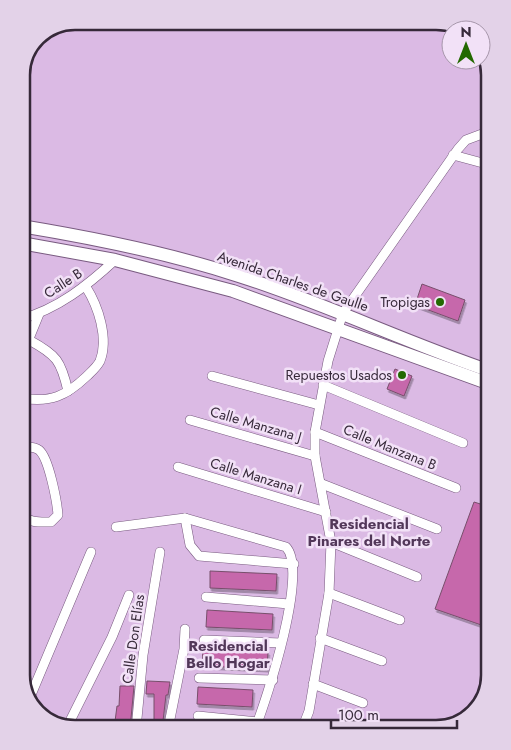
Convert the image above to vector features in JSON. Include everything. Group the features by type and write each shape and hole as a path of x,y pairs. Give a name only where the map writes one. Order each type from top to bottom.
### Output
{"main road":[{"name":"Avenida Charles de Gaulle","path":"30,228 81,236 238,276 343,313 481,367"},
{"path":"30,245 115,260 233,291 481,381"},
{"path":"233,291 238,276"}],"street":[{"path":"305,720 309,710 329,593 331,542 316,456 315,432 323,385 338,328 343,313 453,155 466,140 481,134"},
{"path":"453,155 481,163"},
{"name":"Calle B","path":"30,316 39,314 86,287 115,260"},
{"path":"30,400 39,401 56,398 93,371 101,359 102,330 93,298 86,287"},
{"path":"30,337 39,314"},
{"path":"30,341 55,355 60,362 68,391"},
{"path":"212,376 319,405"},
{"path":"323,385 463,443"},
{"name":"Calle Manzana J","path":"190,420 316,456"},
{"name":"Calle Manzana B","path":"315,432 456,488"},
{"path":"30,449 35,448 43,455 58,515 51,522 30,521"},
{"name":"Calle Manzana I","path":"178,467 326,512"},
{"path":"322,484 437,529"},
{"path":"116,527 185,518 286,547 292,553 294,564 290,604 273,680 258,720"},
{"path":"185,518 190,545 199,556 294,564"},
{"path":"331,542 417,577"},
{"path":"33,691 91,552"},
{"name":"Calle Don Elías","path":"137,720 143,655 160,552"},
{"path":"329,593 400,620"},
{"path":"71,720 96,673 129,595"},
{"path":"206,597 290,604"},
{"path":"170,720 184,648 185,629"},
{"path":"320,638 382,662"},
{"path":"204,640 281,644"},
{"path":"199,678 273,680"},
{"path":"313,684 363,703"},
{"path":"198,716 224,720"}],"building":[{"name":"Tropigas","path":"422,284 465,300 458,321 415,305"},
{"path":"395,369 412,376 404,396 387,389"},
{"path":"474,502 481,504 481,625 435,609"},
{"path":"210,571 277,574 276,591 210,588"},
{"path":"207,610 273,614 272,630 206,627"},
{"path":"203,649 268,652 267,669 202,666"},
{"path":"147,681 170,682 168,695 166,695 163,720 154,720 154,694 146,694"},
{"path":"120,686 134,686 131,720 115,720 117,706 119,706"},
{"path":"198,687 253,690 252,707 197,704"}],"place":[{"name":"Tropigas","path":"440,302"},
{"name":"Repuestos Usados","path":"402,375"}],"district":[{"name":"Residencial Pinares del Norte","path":"369,532"},
{"name":"Residencial Bello Hogar","path":"228,654"}]}
